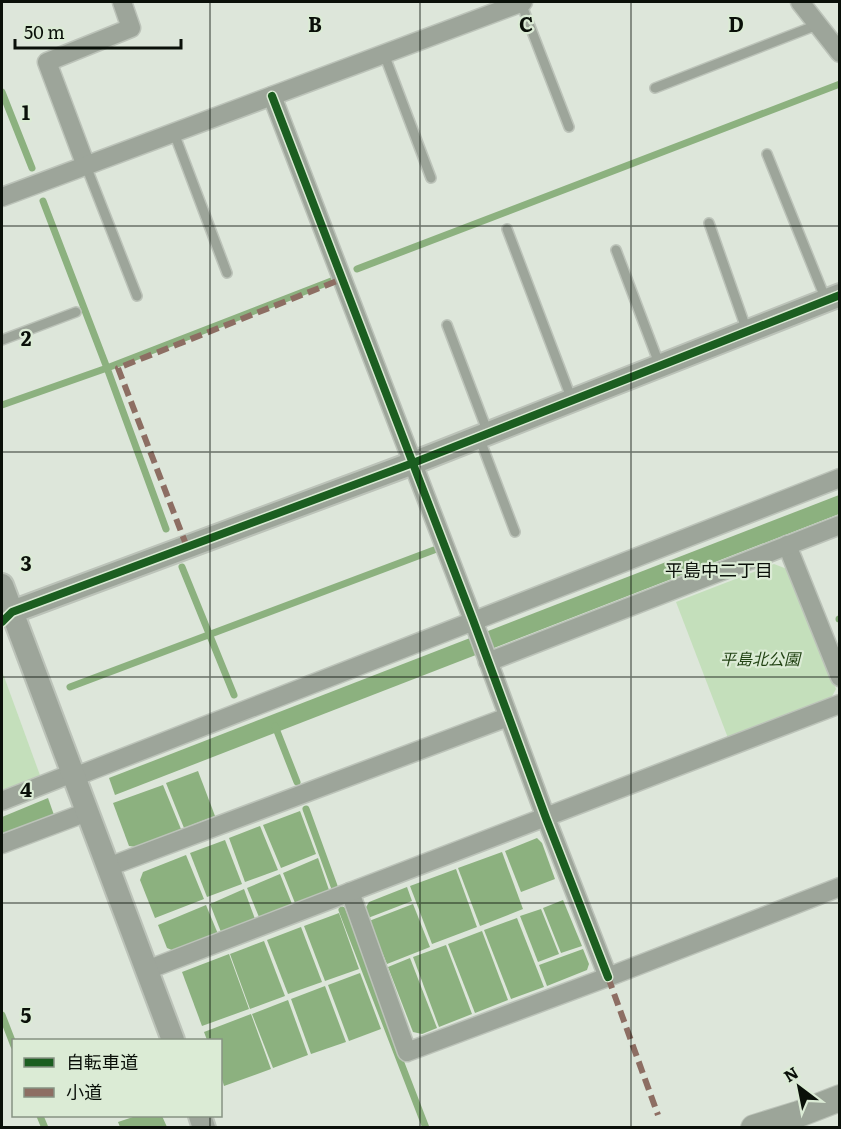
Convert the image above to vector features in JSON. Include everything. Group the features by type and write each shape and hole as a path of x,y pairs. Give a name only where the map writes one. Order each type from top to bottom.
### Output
{"main road":[{"path":"754,1128 801,1121 840,1098"}],"street":[{"path":"86,166 47,62 131,28 122,2"},
{"path":"2,198 522,2"},
{"path":"800,2 840,53"},
{"path":"272,96 608,977"},
{"path":"7,617 412,463 833,298"},
{"path":"2,801 475,627 840,478"},
{"path":"487,658 840,525"},
{"path":"787,545 840,677"},
{"path":"2,585 7,617 73,775 172,1039"},
{"path":"147,970 840,704"},
{"path":"108,867 508,717"},
{"path":"2,844 87,812"},
{"path":"350,892 407,1052 840,887"}],"lane":[{"path":"522,2 569,127"},
{"path":"655,88 818,25"},
{"path":"384,54 431,178"},
{"path":"174,133 227,273"},
{"path":"767,154 833,298"},
{"path":"86,166 137,296"},
{"path":"709,223 747,331"},
{"path":"507,229 572,400"},
{"path":"616,250 660,366"},
{"path":"2,340 76,312"},
{"path":"447,326 515,532"}],"green space":[{"name":"平島北公園","path":"774,564 787,569 836,689 830,700 728,738 676,602"},
{"path":"2,671 41,778 2,794"}],"shaded area":[{"path":"839,495 839,514 115,795 109,778"},
{"path":"198,771 215,816 184,828 166,783"},
{"path":"163,785 181,829 136,847 129,846 113,803"},
{"path":"48,798 54,815 2,836 2,817"},
{"path":"300,811 316,854 281,868 263,825"},
{"path":"260,826 278,870 245,882 229,838"},
{"path":"537,838 542,843 555,879 521,892 505,851"},
{"path":"225,840 242,884 207,897 190,853"},
{"path":"502,852 523,909 480,926 458,868"},
{"path":"186,855 204,899 155,918 140,880 143,872"},
{"path":"318,858 329,890 295,903 283,873"},
{"path":"456,869 477,927 432,944 410,886"},
{"path":"280,874 292,904 259,917 247,888"},
{"path":"407,887 412,901 368,918 365,909 369,902"},
{"path":"244,889 255,919 221,932 210,904"},
{"path":"563,900 582,946 561,953 543,908"},
{"path":"413,904 430,947 387,964 369,921"},
{"path":"206,905 218,934 174,951 167,948 158,925"},
{"path":"541,909 559,954 538,962 520,916"},
{"path":"339,913 359,969 325,981 304,926"},
{"path":"517,918 544,987 511,999 484,930"},
{"path":"301,927 322,982 288,994 267,940"},
{"path":"482,931 508,1000 475,1013 448,944"},
{"path":"264,941 285,996 250,1009 230,954"},
{"path":"446,945 472,1014 439,1027 413,957"},
{"path":"583,949 589,964 587,970 547,986 539,965"},
{"path":"229,954 249,1009 202,1026 182,972"},
{"path":"410,958 437,1028 422,1034 413,1032 388,967"},
{"path":"360,973 381,1029 349,1041 328,985"},
{"path":"325,986 346,1042 311,1054 291,999"},
{"path":"288,1000 308,1055 273,1068 252,1014"},
{"path":"251,1014 271,1069 224,1086 222,1039 207,1039 204,1032"},
{"path":"133,1117 162,1117 167,1127 120,1127 118,1122"}],"waterway":[{"path":"357,269 840,84"},
{"path":"2,92 32,168"},
{"path":"43,201 166,529"},
{"path":"2,405 107,368 334,280"},
{"path":"70,687 434,550"},
{"path":"182,567 234,695"},
{"path":"275,726 297,782"},
{"path":"306,809 334,886"},
{"path":"342,910 426,1128"},
{"path":"2,1015 12,1041"},
{"path":"40,1117 45,1128"}],"marked path":[{"path":"187,547 118,368 342,279"},
{"path":"608,977 658,1115"}],"cycle path":[{"path":"272,96 608,977"},
{"path":"2,622 12,612 413,463 840,295"}],"district":[{"name":"平島中二丁目","path":"719,569"}]}
